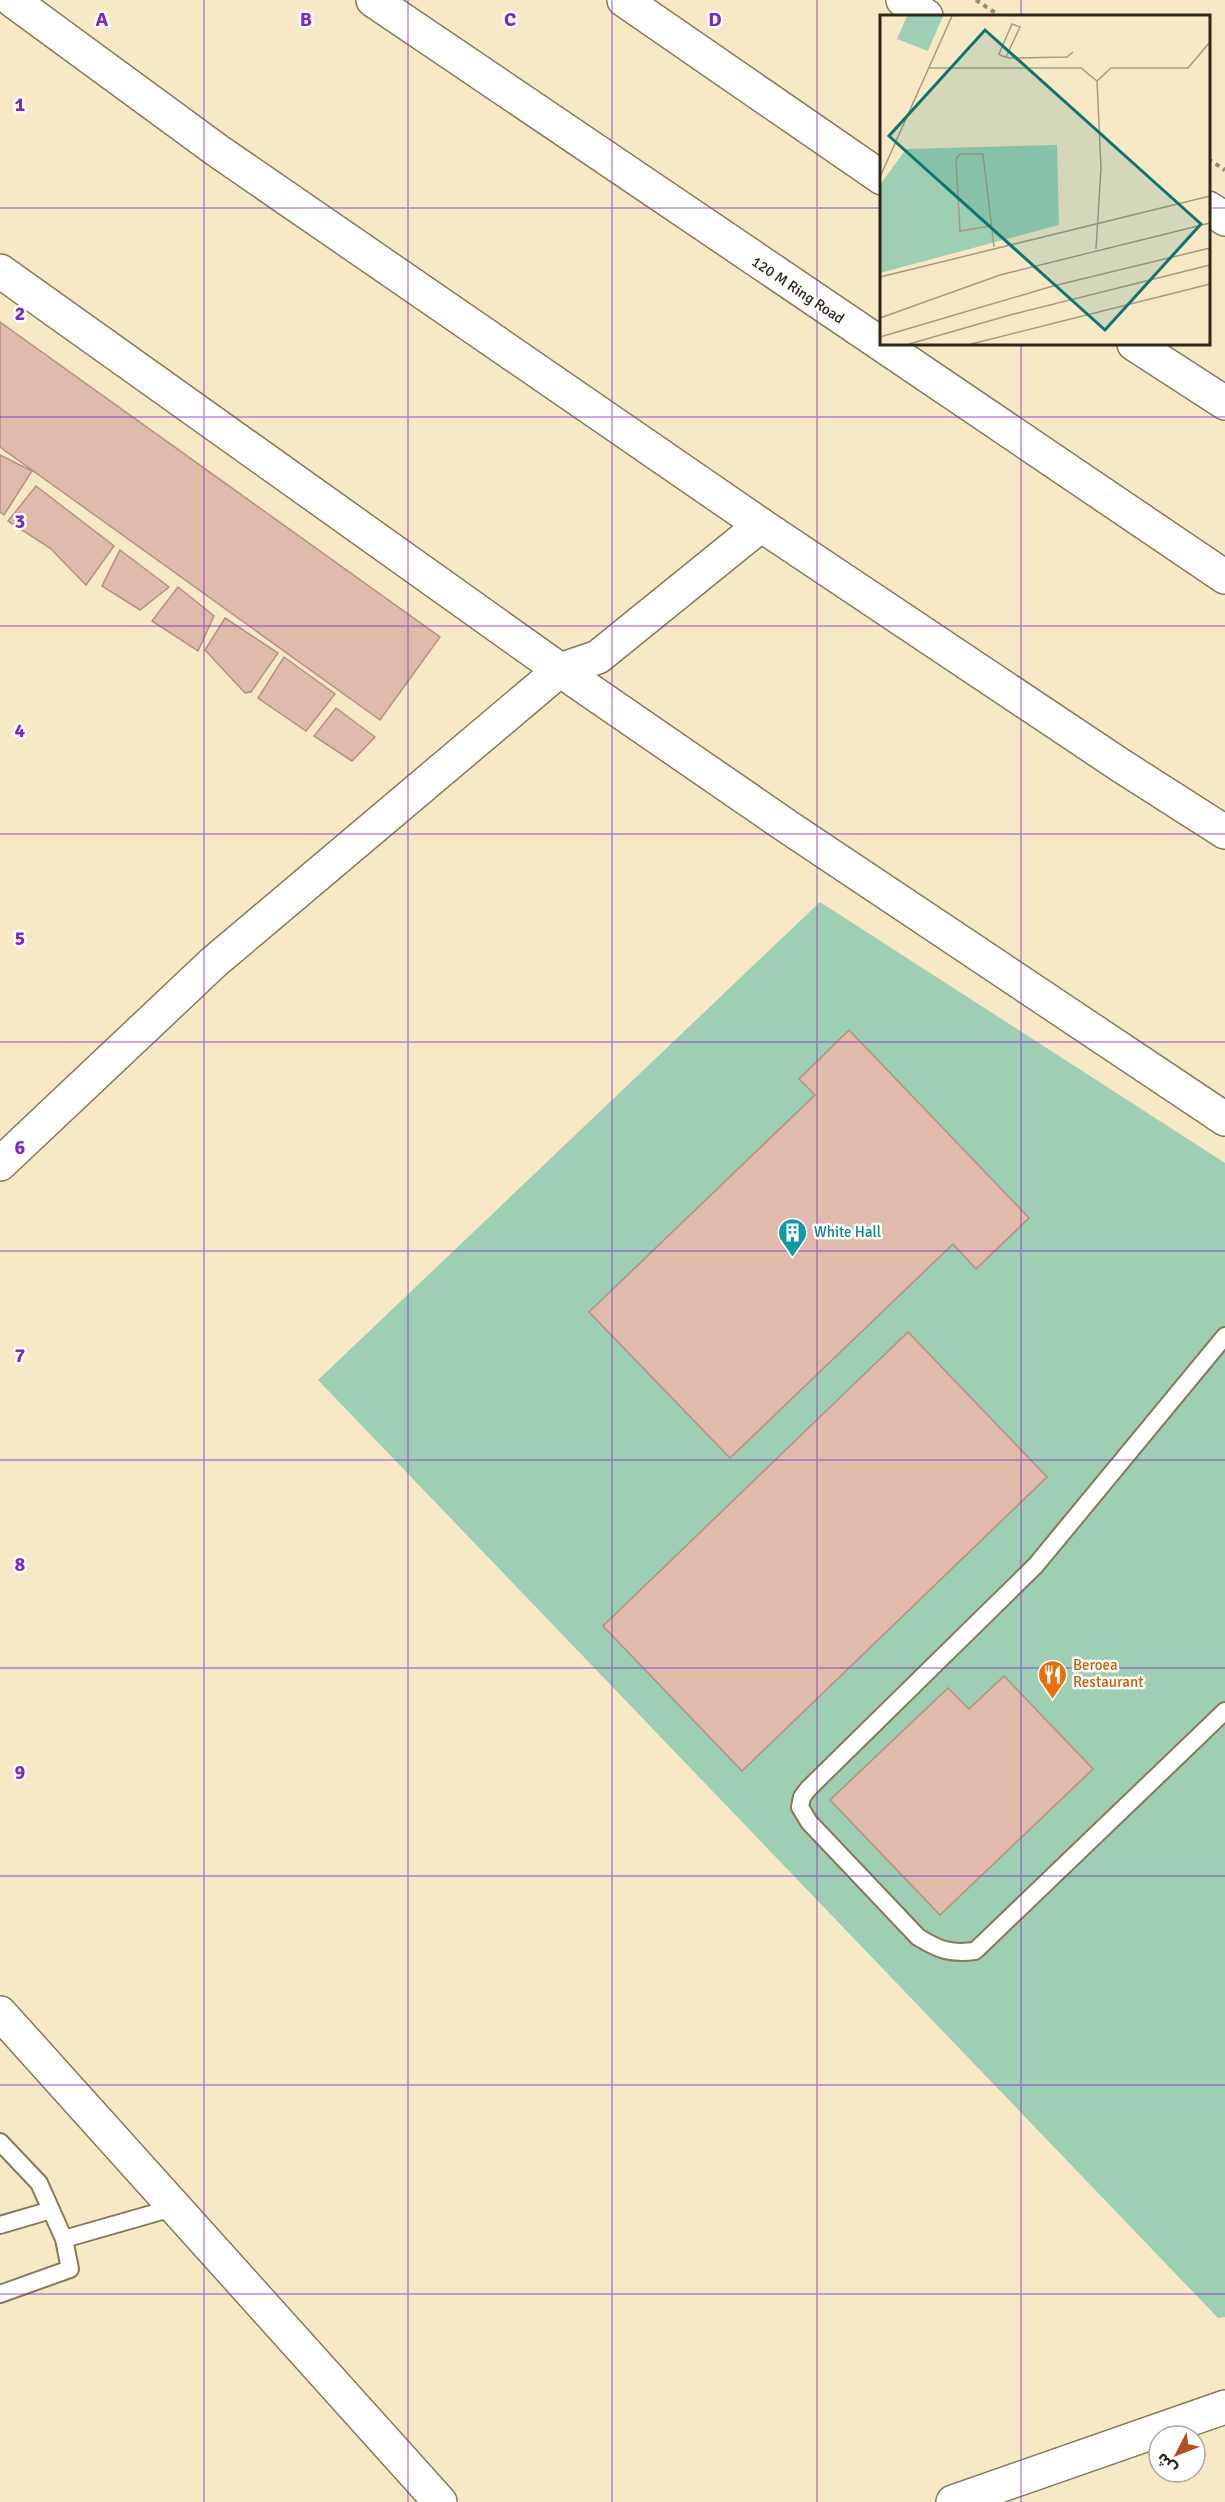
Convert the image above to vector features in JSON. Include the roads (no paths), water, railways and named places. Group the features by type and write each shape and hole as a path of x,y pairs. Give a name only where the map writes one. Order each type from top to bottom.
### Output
{"main road":[{"path":"12,0 219,152 761,525 1225,832"},
{"name":"120 M Ring Road","path":"373,0 880,345"},
{"path":"624,0 880,177"},
{"path":"903,0 926,15"},
{"path":"1210,209 1225,219"},
{"path":"0,271 560,670 798,834 1225,1119"},
{"name":"120 M Ring Road","path":"881,345 1225,577"},
{"path":"1136,345 1225,403"},
{"path":"0,1164 214,962 560,670 598,657 761,525"},
{"path":"0,2013 440,2502"},
{"path":"953,2502 1225,2408"}],"lane":[{"path":"1224,1339 1036,1565 808,1789 802,1797 800,1807 809,1822 918,1937 934,1947 955,1954 975,1951 1225,1711"},
{"path":"0,2142 39,2183 64,2239 70,2269 0,2294"},
{"path":"64,2239 176,2207"},
{"path":"0,2225 51,2210"}],"place":[{"name":"White Hall","path":"793,1258"},
{"name":"Beroea Restaurant","path":"1052,1700"}]}
